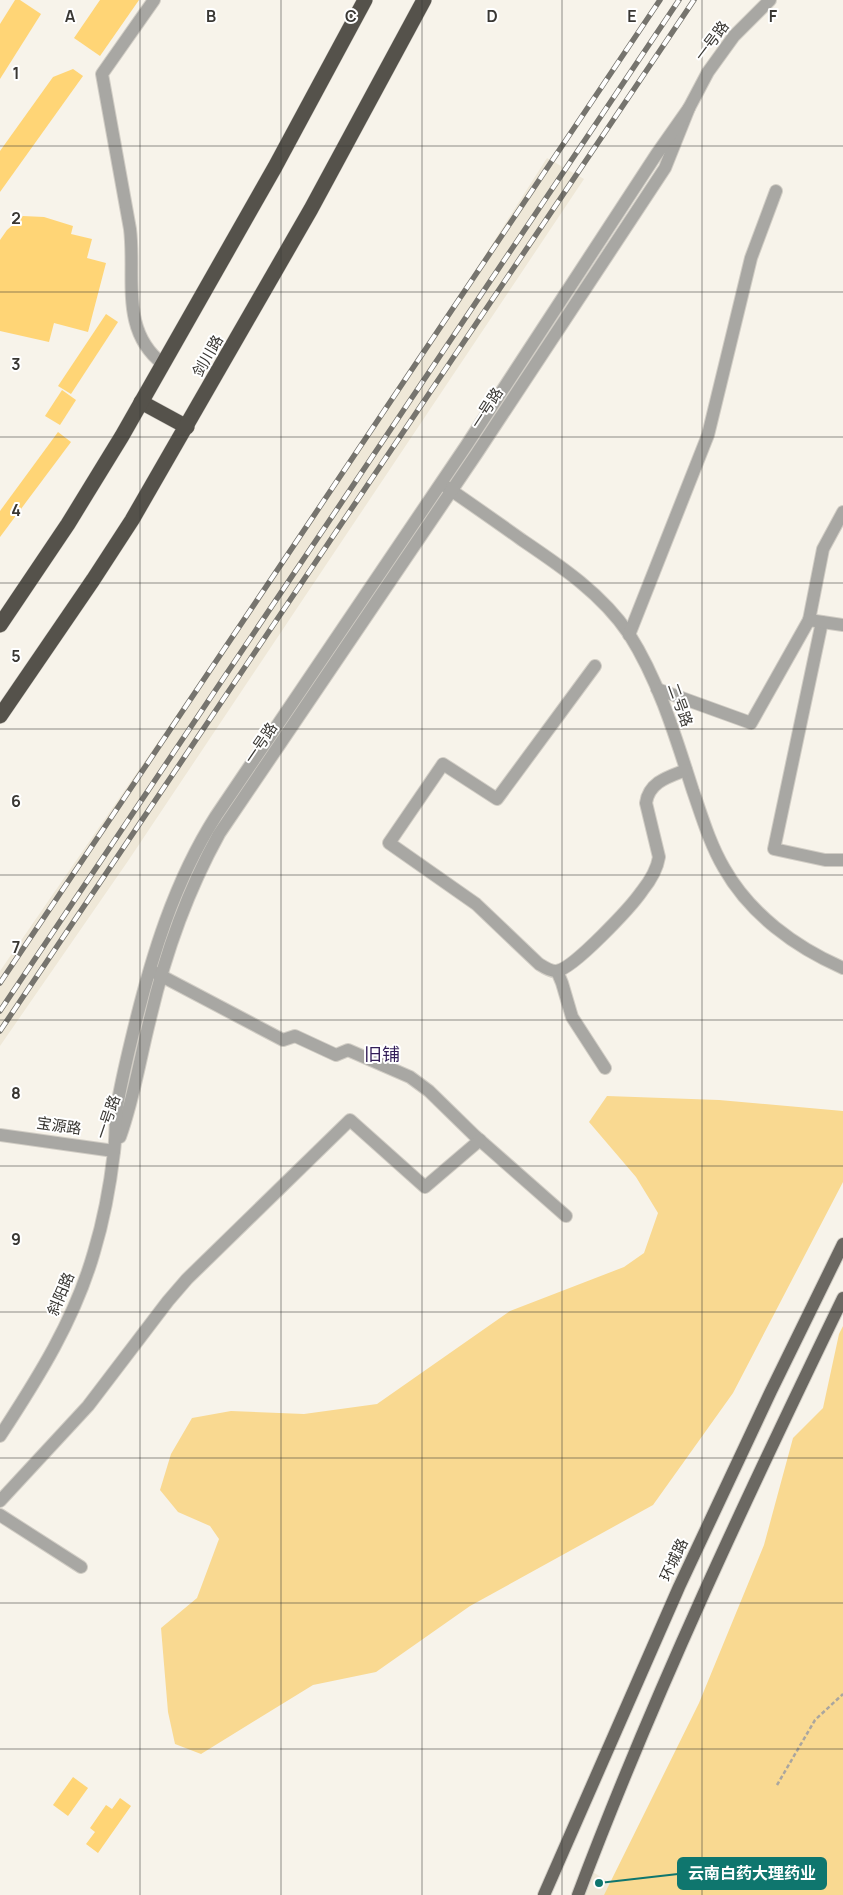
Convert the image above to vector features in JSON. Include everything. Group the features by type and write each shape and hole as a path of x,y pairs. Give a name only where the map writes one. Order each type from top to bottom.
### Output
{"highway":[{"path":"0,625 83,500 141,402 275,167 365,0"},
{"name":"剑川路","path":"0,716 118,544 311,209 424,0"},
{"path":"141,402 187,427"}],"main road":[{"name":"环城路","path":"544,1895 679,1587 759,1416 843,1244"},
{"path":"578,1895 642,1734 681,1643 843,1298"}],"street":[{"path":"154,0 102,74 130,229 132,304 135,323 145,346 163,364"},
{"name":"一号路","path":"114,1150 117,1108 133,1032 155,973 180,884 208,828 446,487 689,108 708,72 734,36 770,0"},
{"path":"629,634 708,435 750,258 776,191"},
{"name":"二号路","path":"446,487 552,560 592,591 610,609 629,634 657,688 714,849 729,876 744,897 777,929 798,945 843,968"},
{"path":"657,688 751,723 809,620 823,549 843,512"},
{"path":"809,620 843,625"},
{"path":"822,622 774,849 826,860 843,860"},
{"path":"595,666 497,799 443,764 389,843 476,904 539,964 557,971 567,966 588,949 641,893 654,874 658,866 659,857 646,803 647,795 650,788 656,784 686,770"},
{"path":"557,971 572,1017 605,1068"},
{"path":"155,973 283,1040 295,1036 336,1055 348,1050 410,1077 429,1091 480,1140 566,1216"},
{"path":"0,1500 88,1406 187,1279 350,1120 425,1187 480,1140"},
{"name":"宝源路","path":"0,1135 114,1150"},
{"name":"斜阳路","path":"0,1436 46,1362 67,1323 80,1292 103,1218 114,1150"},
{"path":"0,1515 81,1567"}],"path":[{"path":"777,1785 815,1720 843,1694"}],"shaded area":[{"path":"547,158 584,179 128,861 0,1046 0,971 378,423"},
{"path":"607,1096 719,1100 843,1111 843,1182 733,1393 653,1505 470,1606 376,1672 313,1685 201,1754 175,1744 168,1712 161,1628 197,1598 219,1539 210,1526 178,1512 160,1490 171,1454 192,1418 231,1411 304,1414 377,1404 510,1311 624,1267 644,1253 658,1213 636,1177 589,1122"},
{"path":"843,1326 843,1895 604,1895 699,1703 764,1545 793,1438 823,1408 839,1334"},
{"path":"593,1872 628,1895 582,1895"}],"building":[{"path":"15,0 20,0 41,14 0,79 0,24"},
{"path":"100,0 139,0 100,56 74,38"},
{"path":"73,69 83,76 0,192 0,151 53,77"},
{"path":"23,216 44,217 73,226 71,234 92,239 87,258 106,263 88,332 54,323 49,342 0,331 0,240 7,230"},
{"path":"106,314 118,322 71,394 58,386"},
{"path":"62,390 76,400 60,425 45,416"},
{"path":"58,432 71,442 0,537 0,511"},
{"path":"73,1777 88,1788 68,1816 53,1805"},
{"path":"120,1798 131,1806 98,1853 86,1844 95,1832 90,1828 106,1805 112,1809"}],"railway":[{"path":"0,983 660,0"},
{"path":"0,1011 679,0"},
{"path":"0,1031 694,0"}],"place":[{"name":"云南白药大理药业","path":"599,1883"}],"district":[{"name":"旧铺","path":"382,1055"}]}
